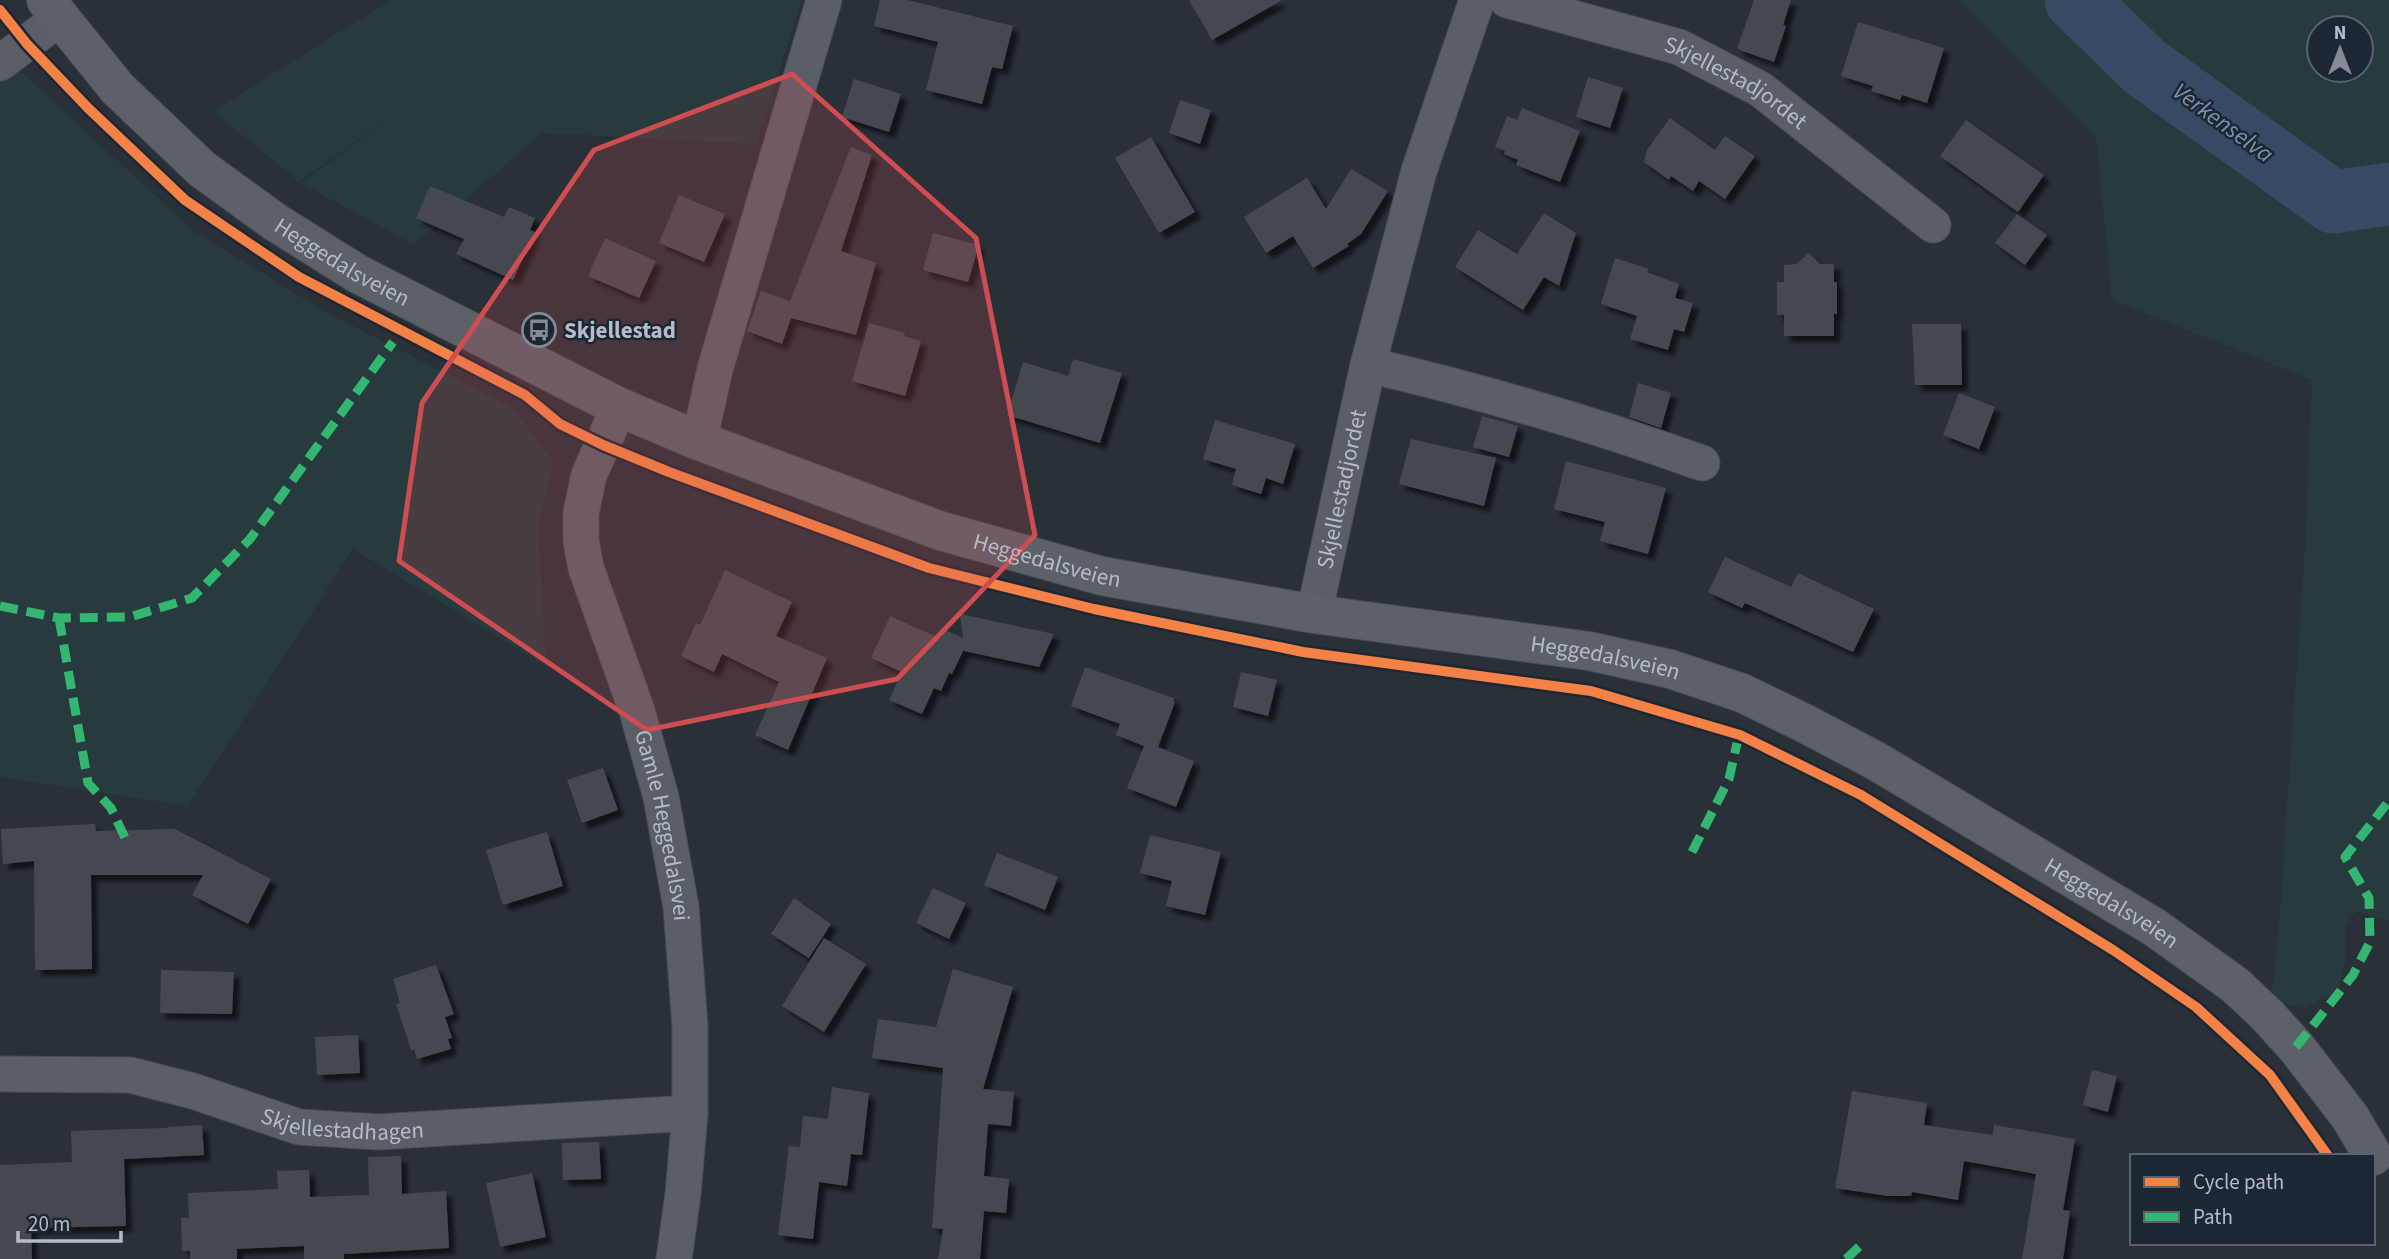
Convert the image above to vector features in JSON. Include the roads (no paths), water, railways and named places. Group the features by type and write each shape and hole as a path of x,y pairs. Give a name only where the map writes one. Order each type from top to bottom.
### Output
{"main road":[{"name":"Heggedalsveien","path":"53,9 117,88 202,169 275,222 358,274 619,407 699,442 941,530 1102,576 1314,614 1589,651 1670,669 1742,693 1804,723 1876,761 2154,927 2235,985 2296,1047 2350,1117 2372,1154"},
{"name":"Heggedalsveien","path":"2375,1159 2389,1183"}],"street":[{"path":"699,442 715,369 824,0"},
{"name":"Skjellestadjordet","path":"1314,614 1368,365 1419,172 1477,0"},
{"name":"Skjellestadjordet","path":"1507,0 1679,47 1760,89 1933,225"},
{"path":"0,63 53,9"},
{"path":"1368,365 1430,379 1610,430 1702,463"},
{"name":"Gamle Heggedalsvei","path":"619,407 589,475 581,513 581,541 586,568 637,711 663,809 681,907 690,1026 690,1113 674,1259"},
{"name":"Skjellestadhagen","path":"0,1074 130,1074 299,1126 378,1132 690,1113"}],"waterway":[{"name":"Verkenselva","path":"2076,0 2145,67 2333,202 2389,194"}],"place":[{"name":"Skjellestad","path":"539,330"}]}
